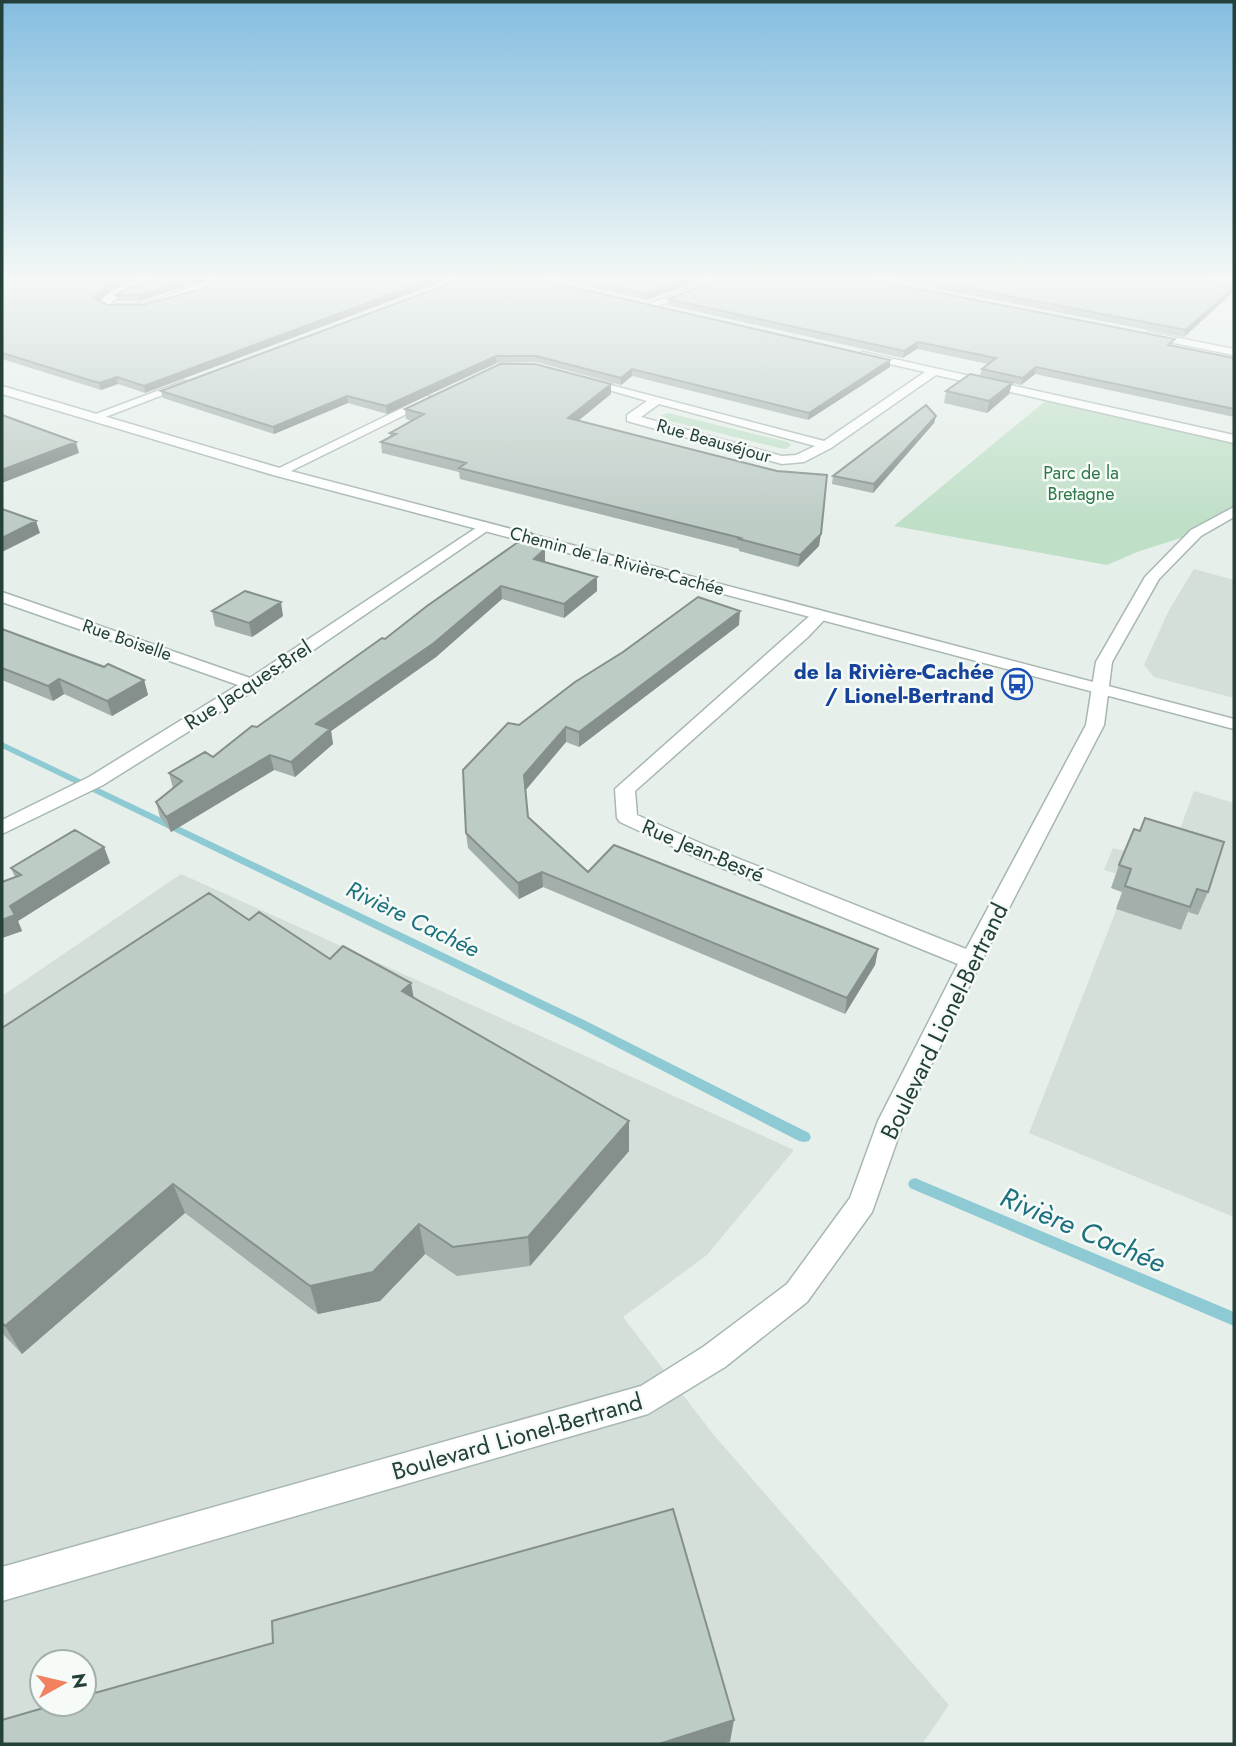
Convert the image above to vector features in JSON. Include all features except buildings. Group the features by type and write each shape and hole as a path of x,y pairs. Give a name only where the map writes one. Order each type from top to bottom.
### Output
{"street":[{"path":"889,360 1234,439"},
{"name":"Rue Beauséjour","path":"656,401 631,418 782,460 799,459 826,445 934,371"},
{"path":"91,418 197,379"},
{"name":"Rue Beauséjour","path":"576,379 826,445"},
{"name":"Chemin de la Rivière-Cachée","path":"2,390 278,471 1234,724"},
{"path":"278,471 447,391"},
{"name":"Boulevard Lionel-Bertrand","path":"2,1584 648,1399 692,1371 797,1293 862,1204 891,1121 971,960 1095,724 1104,662 1153,577 1196,533 1234,511"},
{"name":"Rue Jacques-Brel","path":"2,828 96,781 252,684 485,526"},
{"name":"Rue Boiselle","path":"2,597 252,684"},
{"name":"Rue Jean-Besré","path":"820,615 802,634 625,789 626,818 702,852 971,960"}],"shaded area":[{"path":"1194,569 1234,580 1234,698 1154,677 1144,665 1169,610"},
{"path":"1194,791 1234,803 1234,1217 1029,1133 1123,893 1111,888 1117,874 1104,870 1113,848 1132,853 1172,851"},
{"path":"181,874 794,1150 707,1255 623,1317 713,1434 949,1705 922,1744 2,1744 2,996"}],"green space":[{"name":"Parc de la Bretagne","path":"1049,398 1234,439 1234,511 1196,533 1107,565 894,526"},
{"path":"668,413 788,442 791,445 786,449 779,448 662,419 660,416"}],"waterway":[{"name":"Rivière Cachée","path":"2,745 580,1023 804,1137"},
{"name":"Rivière Cachée","path":"915,1184 1234,1319"}],"place":[{"name":"de la Rivière-Cachée / Lionel-Bertrand","path":"1017,684"}]}
